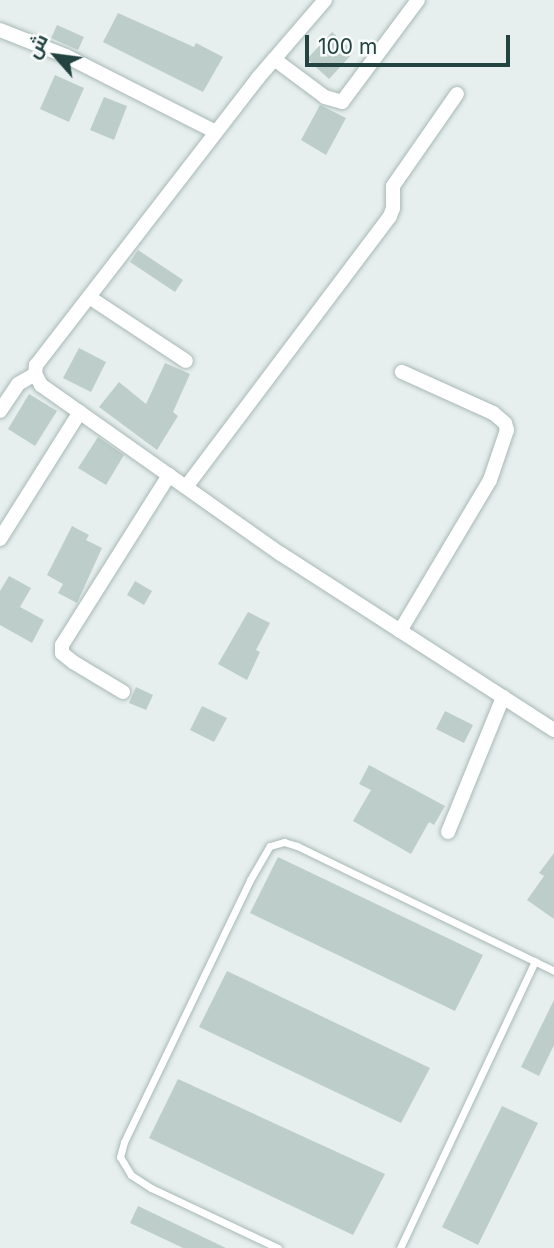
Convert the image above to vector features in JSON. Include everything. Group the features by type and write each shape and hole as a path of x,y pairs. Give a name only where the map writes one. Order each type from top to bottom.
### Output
{"street":[{"path":"325,0 216,132 36,365 35,374 41,385 281,554 554,730"},
{"path":"274,60 325,97 342,103 418,0"},
{"path":"0,30 66,57 216,132"},
{"path":"186,487 390,216 393,186 457,94"},
{"path":"89,297 186,361"},
{"path":"400,631 489,480 507,430 493,413 402,372"},
{"path":"0,411 18,384 35,374"},
{"path":"0,539 80,412"},
{"path":"123,692 73,662 62,653 62,645 169,475"},
{"path":"448,832 503,697"}],"lane":[{"path":"278,1248 151,1188 131,1175 120,1157 124,1142 250,880 270,846 284,842 297,846 554,971"},
{"path":"400,1248 534,961"}],"building":[{"path":"118,13 194,47 196,43 223,57 203,92 103,42"},
{"path":"57,25 84,37 78,50 51,38"},
{"path":"332,32 354,52 329,79 307,59"},
{"path":"55,75 84,88 69,122 40,109"},
{"path":"104,97 127,106 114,140 90,130"},
{"path":"320,105 346,118 326,155 301,140"},
{"path":"138,250 183,280 175,292 130,262"},
{"path":"79,348 106,362 91,392 63,378"},
{"path":"165,363 190,374 173,412 178,416 157,450 99,407 119,382 146,404"},
{"path":"29,394 57,411 35,446 8,429"},
{"path":"98,437 124,455 106,485 78,468"},
{"path":"72,526 89,535 86,540 102,548 77,603 58,593 63,584 47,575"},
{"path":"9,576 31,588 20,607 44,620 32,643 0,625 0,591"},
{"path":"135,581 152,591 144,605 127,595"},
{"path":"248,612 270,623 256,650 260,652 247,680 218,664"},
{"path":"136,687 153,695 146,710 129,703"},
{"path":"202,706 227,718 214,742 190,730"},
{"path":"445,711 473,725 464,743 436,729"},
{"path":"369,765 445,806 434,825 429,822 411,854 353,821 371,790 359,784"},
{"path":"554,853 554,919 527,900 544,876 539,873"},
{"path":"278,857 483,955 455,1011 250,913"},
{"path":"227,971 430,1068 401,1123 199,1027"},
{"path":"554,1000 554,1045 539,1076 521,1067"},
{"path":"178,1079 385,1174 353,1235 149,1138"},
{"path":"502,1106 538,1123 478,1245 442,1227"},
{"path":"138,1206 226,1248 183,1248 130,1223"}]}
